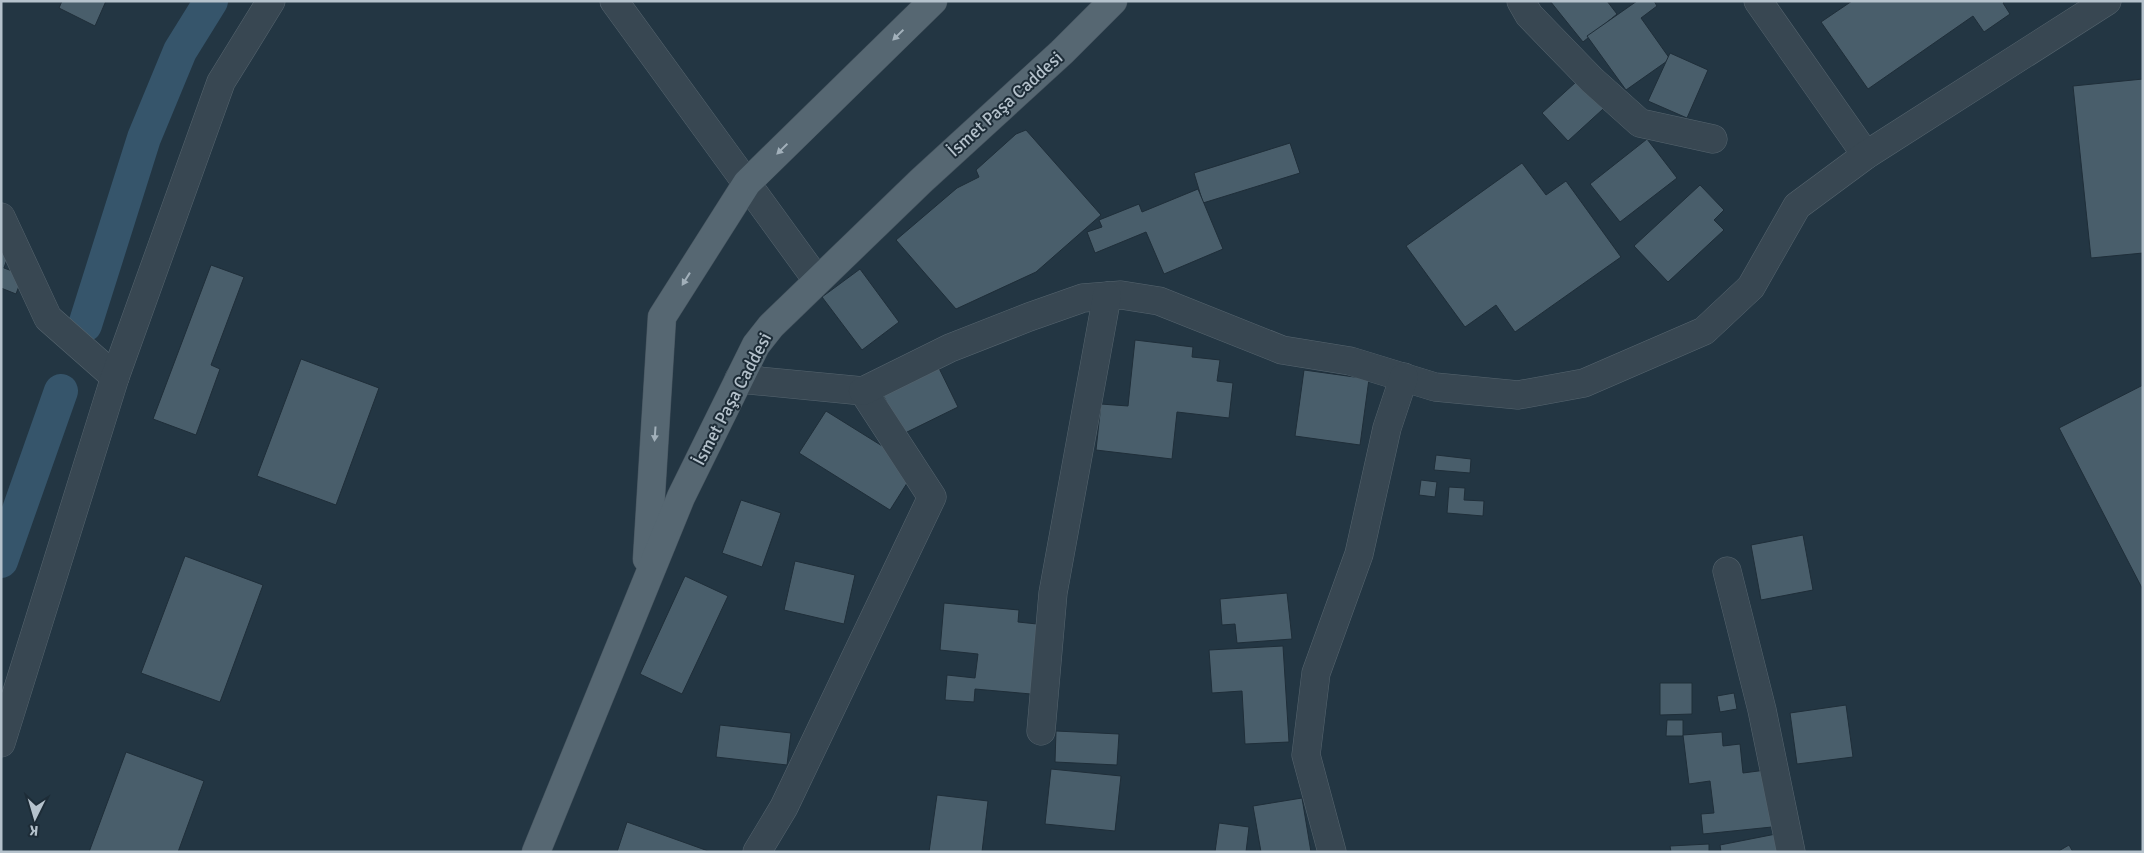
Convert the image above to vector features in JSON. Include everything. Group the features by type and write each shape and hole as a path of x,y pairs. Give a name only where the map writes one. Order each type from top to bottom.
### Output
{"main road":[{"path":"646,583 662,317 747,183 933,1"},
{"name":"İsmet Paşa Caddesi","path":"536,852 681,497 756,345 771,326 818,280 921,181 1062,52 1113,1"}],"street":[{"path":"1,743 115,378 221,82 271,1"},
{"path":"614,1 818,280"},
{"path":"1521,1 1529,15 1592,80 1640,123 1713,139"},
{"path":"1758,1 1866,155"},
{"path":"738,379 863,391 950,348 1029,317 1083,298 1121,295 1159,301 1282,350 1350,361 1435,387 1518,396 1584,383 1704,331 1751,287 1797,206 1866,155 2107,1"},
{"path":"1,217 48,318 115,378"},
{"path":"1041,731 1053,594 1107,296"},
{"path":"1332,852 1306,756 1316,674 1359,554 1387,428 1404,377"},
{"path":"757,852 784,807 932,497 863,391"},
{"path":"1727,571 1762,710 1791,852"}],"building":[{"path":"62,1 106,1 95,26 59,8"},
{"path":"1550,1 1607,1 1617,14 1583,42"},
{"path":"1637,1 1654,1 1657,6 1641,18 1670,59 1626,90 1587,36"},
{"path":"1852,1 2005,1 2003,3 2010,14 1984,32 1973,16 1868,89 1821,22"},
{"path":"1670,53 1708,70 1687,118 1648,101"},
{"path":"1588,71 1614,99 1568,141 1542,113"},
{"path":"2143,79 2143,253 2091,258 2073,86"},
{"path":"1026,130 1101,215 1036,272 956,309 896,240 957,188 979,177 976,170 1016,134"},
{"path":"1647,139 1677,178 1620,222 1590,184"},
{"path":"1290,143 1300,173 1203,203 1194,173"},
{"path":"1522,163 1546,195 1566,181 1621,257 1515,332 1496,305 1465,327 1406,246"},
{"path":"1700,185 1724,210 1714,220 1724,230 1668,282 1634,246"},
{"path":"1198,189 1223,249 1164,274 1146,232 1095,253 1087,232 1102,227 1099,220 1139,204 1142,212"},
{"path":"1,240 12,244 4,268 23,275 16,294 1,288"},
{"path":"211,265 244,277 211,365 220,369 196,435 153,419"},
{"path":"860,269 899,322 862,350 822,297"},
{"path":"1135,340 1193,347 1192,357 1220,360 1217,381 1233,383 1229,418 1177,412 1172,459 1096,450 1101,404 1128,406"},
{"path":"301,359 379,388 336,505 257,476"},
{"path":"936,362 958,407 903,434 880,389"},
{"path":"1304,370 1369,379 1360,445 1295,436"},
{"path":"2143,385 2143,590 2059,428"},
{"path":"826,411 895,454 909,480 890,510 799,453"},
{"path":"1436,455 1471,459 1470,473 1434,470"},
{"path":"1421,480 1437,482 1435,497 1419,495"},
{"path":"1449,487 1465,488 1464,500 1484,501 1483,516 1447,513"},
{"path":"741,500 781,513 762,567 722,553"},
{"path":"1803,535 1813,590 1761,600 1751,545"},
{"path":"185,556 263,585 220,702 141,673"},
{"path":"795,561 855,575 844,624 784,610"},
{"path":"685,576 728,596 682,694 640,674"},
{"path":"1287,593 1292,639 1237,643 1235,624 1222,625 1220,599"},
{"path":"944,603 1019,610 1018,622 1037,624 1031,694 975,689 974,702 945,700 947,675 975,678 978,654 940,650"},
{"path":"1283,646 1289,742 1245,744 1242,691 1212,693 1209,650"},
{"path":"1660,683 1692,683 1692,714 1660,715"},
{"path":"1734,693 1737,709 1720,712 1717,696"},
{"path":"1846,705 1853,757 1797,764 1790,713"},
{"path":"1667,720 1683,720 1683,736 1666,736"},
{"path":"720,725 791,733 787,765 716,757"},
{"path":"1056,731 1119,734 1117,765 1055,762"},
{"path":"1722,732 1723,746 1740,744 1743,773 1766,770 1772,827 1703,834 1701,814 1714,813 1710,781 1689,784 1683,735"},
{"path":"126,752 204,781 178,852 89,852"},
{"path":"1051,769 1121,776 1115,831 1045,824"},
{"path":"937,795 988,801 982,852 929,852"},
{"path":"1302,798 1311,852 1261,852 1253,806"},
{"path":"627,822 711,852 617,852"},
{"path":"1219,823 1249,827 1246,852 1215,852"},
{"path":"1781,833 1785,852 1721,852 1720,845"},
{"path":"1709,844 1709,852 1671,852 1670,846"},
{"path":"2069,845 2073,852 2057,852"}],"waterway":[{"path":"85,325 144,138 180,51 211,1"},
{"path":"1,561 61,391"}]}
